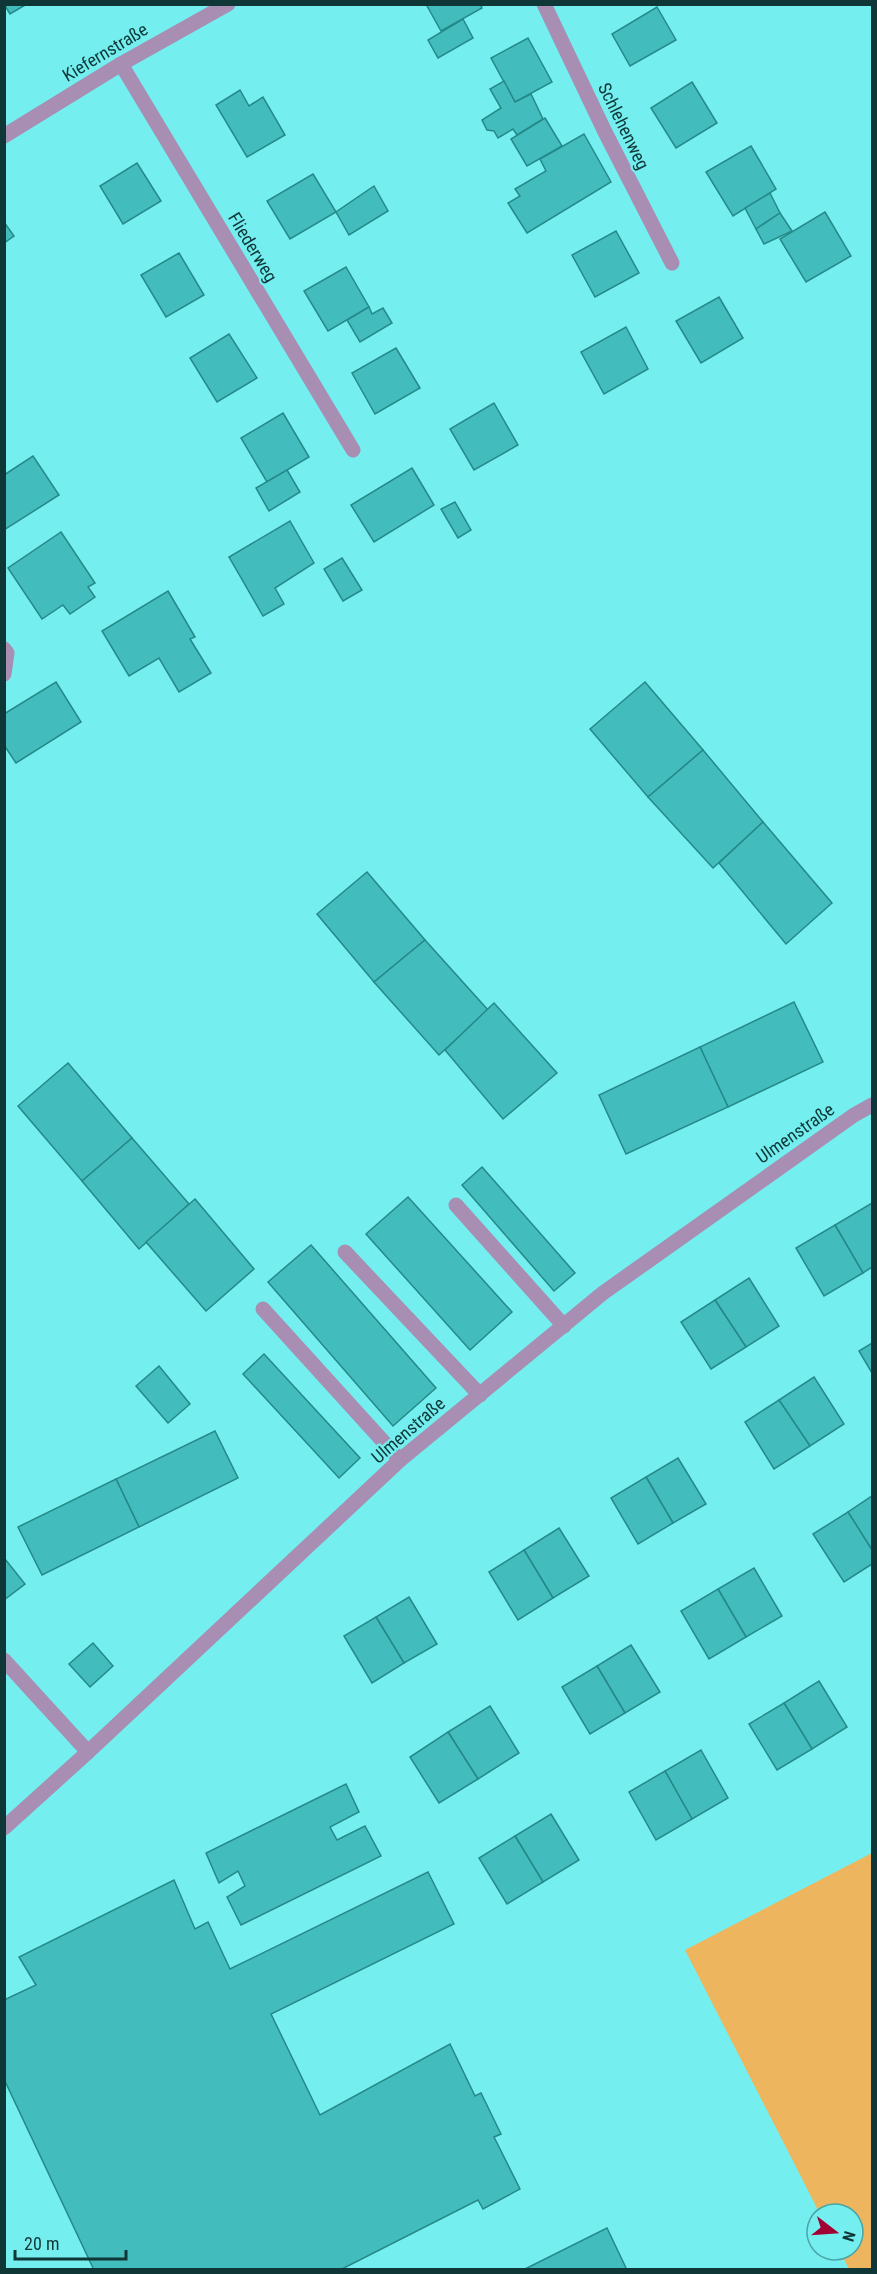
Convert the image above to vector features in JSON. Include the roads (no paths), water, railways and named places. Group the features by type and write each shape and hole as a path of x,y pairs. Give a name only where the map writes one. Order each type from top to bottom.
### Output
{"street":[{"name":"Kiefernstraße","path":"4,136 121,64 201,10 228,4"},
{"name":"Schlehenweg","path":"544,4 605,132 672,263"},
{"name":"Fliederweg","path":"121,64 353,450"},
{"path":"4,674 6,651"},
{"name":"Ulmenstraße","path":"4,1828 400,1460 650,1259 854,1115 873,1106"},
{"path":"456,1205 564,1326"},
{"path":"345,1252 480,1395"},
{"path":"263,1309 400,1460"},
{"path":"4,1660 88,1752"}]}
